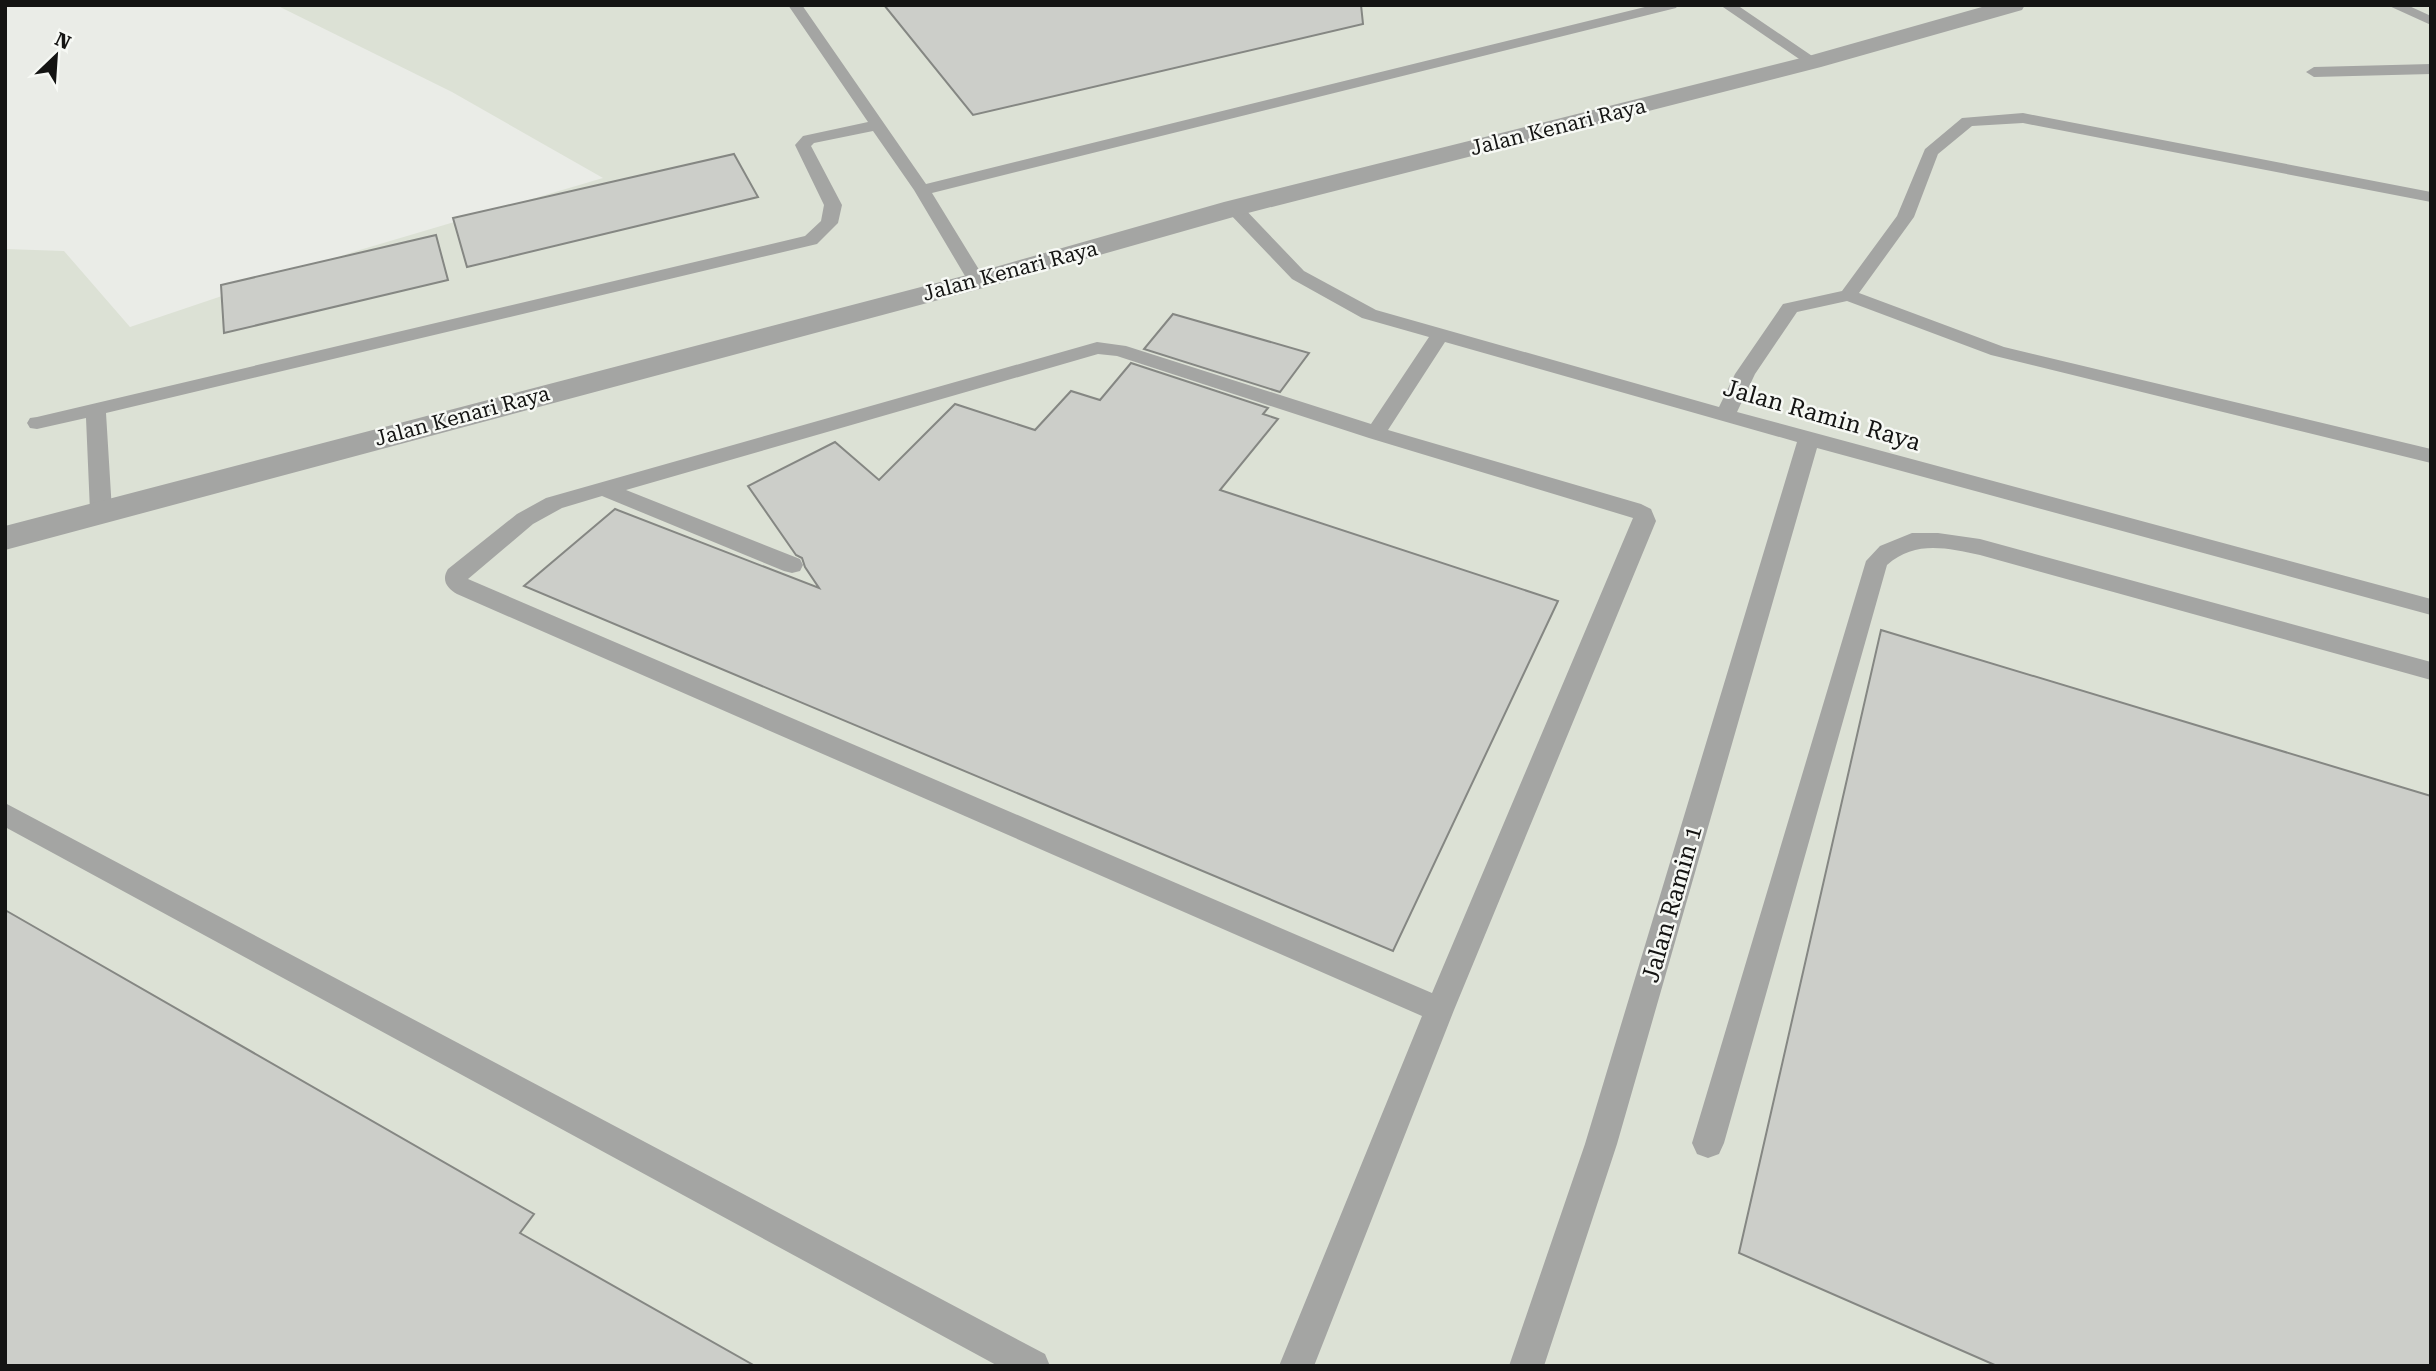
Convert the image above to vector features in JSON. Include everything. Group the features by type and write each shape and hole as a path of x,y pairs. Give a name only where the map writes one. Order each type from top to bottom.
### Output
{"street":[{"name":"Jalan Kenari Raya","path":"5,538 977,281 1234,208 1813,62 2014,5"}],"lane":[{"path":"795,5 922,190 977,281"},
{"path":"922,190 1671,5"},
{"path":"1727,5 1813,62"},
{"path":"2394,5 2431,22"},
{"path":"2314,72 2431,68"},
{"path":"1848,295 1905,217 1931,152 1968,121 2023,118 2431,197"},
{"path":"37,423 811,240 829,223 833,205 803,145 809,139 878,125"},
{"name":"Jalan Ramin Raya","path":"1234,208 1298,275 1369,314 1725,415 2431,607"},
{"path":"1725,415 1745,374 1790,308 1848,295 1998,351 2431,456"},
{"path":"1376,433 1440,335"},
{"path":"1296,1366 1439,1010 1645,518 1633,509 1376,433 1119,350 1097,348 554,503 525,519 456,575 457,583 1439,1010"},
{"path":"96,410 101,511"},
{"name":"Jalan Ramin 1","path":"1526,1366 1601,1144 1809,438"},
{"path":"604,488 792,565"},
{"path":"1708,1143 1877,561 1890,547 1911,541 1938,539 1980,547 2431,671"},
{"path":"5,814 1033,1366"}],"shaded area":[{"path":"276,5 2431,5 2431,1366 5,1366 5,249 64,251 130,327 353,252 603,178 452,92"}],"building":[{"path":"884,5 1361,5 1363,24 973,115"},
{"path":"734,154 758,197 467,267 453,218"},
{"path":"436,235 448,280 224,333 221,285"},
{"path":"1173,314 1309,353 1280,392 1144,349"},
{"path":"1131,363 1268,408 1263,414 1278,419 1220,490 1558,601 1393,951 524,586 615,509 819,588 802,558 796,555 748,486 835,442 879,480 955,404 1035,430 1071,391 1100,400"},
{"path":"1881,630 2431,796 2431,1366 1997,1366 1739,1253"},
{"path":"5,910 534,1214 520,1233 755,1366 5,1366"}]}
